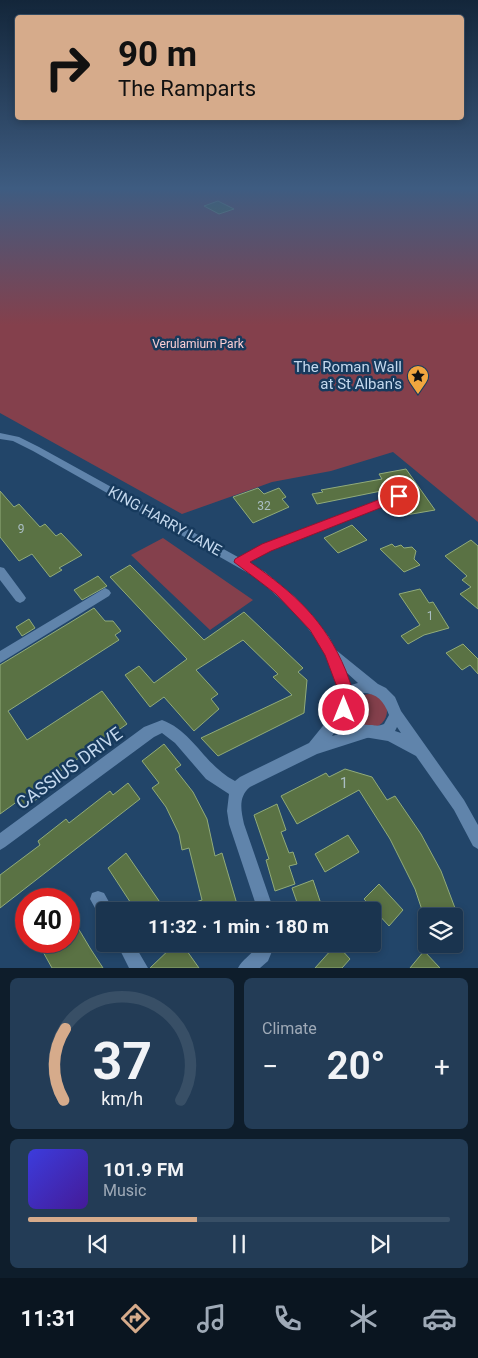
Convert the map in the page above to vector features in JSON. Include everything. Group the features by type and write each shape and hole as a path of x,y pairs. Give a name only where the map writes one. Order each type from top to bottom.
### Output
{"street":[{"name":"KING HARRY LANE","path":"0,436 16,439 36,449 240,562 267,580 315,626 331,653 348,695"},
{"path":"240,562 267,547 399,496"},
{"path":"0,571 20,598"},
{"path":"0,658 105,593"},
{"name":"KING HARRY LANE","path":"331,653 373,687"},
{"path":"314,748 344,710 348,695 358,688 373,687 384,691 390,698 396,715 419,750 459,805 478,841"},
{"path":"344,710 350,724 365,732"},
{"path":"382,732 389,728 396,715"},
{"name":"CASSIUS DRIVE","path":"0,842 149,732 162,726 172,730 206,769 222,783 237,790"},
{"path":"263,902 236,822 234,803 237,790 245,782 314,748 365,732 382,732 419,750"},
{"path":"130,952 139,968"},
{"path":"247,968 263,952"}],"green space":[{"name":"Verulamium Park","path":"0,235 478,235 478,522 393,452 331,471 272,482 182,514 0,413"},
{"path":"163,538 253,600 210,630 131,555"},
{"path":"370,694 382,699 387,711 382,723 370,728 358,723 353,711 358,699"}],"building":[{"path":"406,469 435,510 406,515 398,502 404,500 406,495 400,490 393,492 391,489 317,504 312,494 323,492 321,490 382,479 379,474"},
{"path":"258,488 264,494 279,488 286,497 282,499 289,507 253,523 233,497"},
{"path":"0,491 14,507 19,504 40,527 45,524 56,536 61,533 82,555 59,568 62,570 50,577 32,554 19,561 0,537"},
{"path":"352,525 367,540 338,553 324,538"},
{"path":"471,540 478,546 478,609 460,594 471,587 462,580 467,576 445,556"},
{"path":"392,544 395,547 401,545 404,548 412,547 416,551 414,559 420,565 404,572 380,549"},
{"path":"130,565 204,640 244,612 303,668 298,672 307,680 304,713 218,756 201,738 292,695 273,677 278,674 243,640 196,670 218,694 211,699 219,709 194,731 164,697 150,707 125,675 139,666 154,683 187,659 110,577"},
{"path":"98,576 107,586 82,600 74,590"},
{"path":"420,589 429,603 433,602 449,628 424,635 408,644 401,636 420,625 399,594"},
{"path":"94,608 105,621 113,621 121,631 115,635 119,640 8,711 27,740 102,691 127,724 42,784 47,792 22,809 18,801 0,814 0,665"},
{"path":"29,619 35,628 22,636 16,627"},
{"path":"463,644 478,659 478,674 470,665 462,670 446,653"},
{"path":"164,744 181,765 175,769 193,792 207,819 215,856 222,853 236,902 196,902 202,900 189,848 182,850 179,834 166,807 152,788 159,783 142,761"},
{"path":"345,769 372,777 387,800 395,796 421,834 441,871 455,908 421,908 415,889 390,839 359,790 297,824 281,796 326,773 329,777"},
{"path":"128,783 140,799 26,888 15,888 15,896 0,908 0,875 40,845 38,841 66,819 69,823 110,791 113,795"},
{"path":"277,804 286,830 281,832 289,853 293,852 297,864 289,866 295,884 275,891 266,860 269,859 254,815"},
{"path":"348,835 359,852 325,872 315,854"},
{"path":"126,853 160,902 130,902 108,868"},
{"path":"313,880 320,902 297,902 292,888"},
{"path":"379,884 403,910 389,926 381,917 381,902 367,902 364,899"},
{"path":"80,931 103,968 52,968 44,953 80,953"},
{"path":"167,952 188,952 199,968 150,968"},
{"path":"329,952 344,952 350,959 342,968 315,968"},
{"path":"422,953 426,953 440,968 410,968"}],"place":[{"name":"The Roman Wall at St Alban's","path":"418,395"}],"route":[{"path":"344,710 344,704 348,695 326,642 315,626 280,591 261,575 240,562 267,547 399,496"}]}
